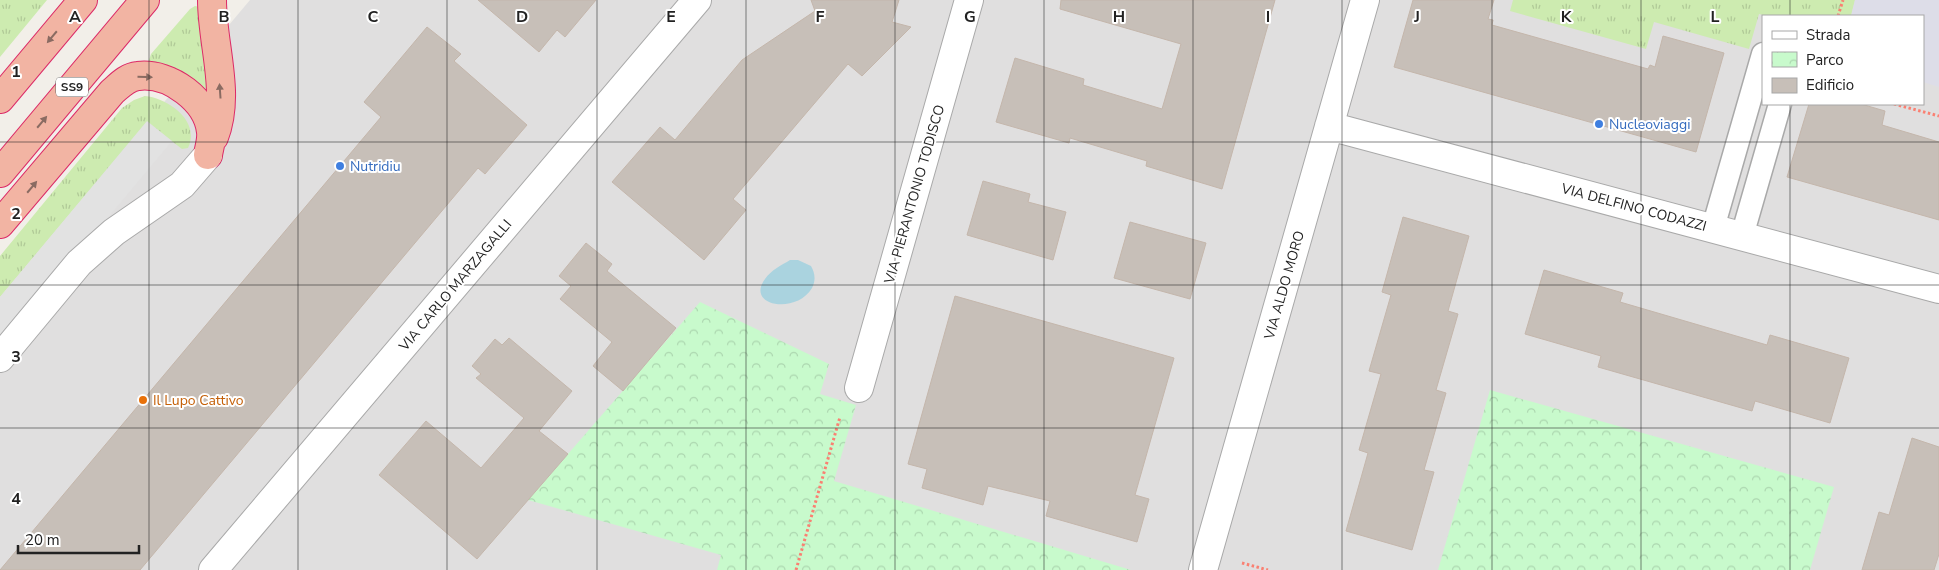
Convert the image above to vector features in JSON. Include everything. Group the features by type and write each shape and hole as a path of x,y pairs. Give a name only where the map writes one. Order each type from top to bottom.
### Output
{"highway":[{"path":"0,99 83,0"},
{"name":"SS9","path":"0,173 145,0"},
{"path":"208,155 218,129 221,111 212,0"},
{"path":"0,224 112,92 124,81 138,76 165,80 180,87 194,97 205,113 211,132 208,155"}],"street":[{"name":"VIA CARLO MARZAGALLI","path":"213,570 696,0"},
{"name":"VIA PIERANTONIO TODISCO","path":"859,388 969,0"},
{"name":"VIA ALDO MORO","path":"1203,570 1365,0"},
{"name":"VIA DELFINO CODAZZI","path":"1329,126 1939,289"},
{"path":"0,358 84,258 114,232 182,186 208,155"}],"lane":[{"path":"1713,228 1762,57"},
{"path":"1742,236 1780,105"}],"path":[{"path":"1838,15 1843,0"},
{"path":"1898,105 1939,116"},
{"path":"796,570 844,402 859,388"}],"shaded area":[{"path":"250,0 1939,0 1939,570 0,570 0,297"},
{"path":"1855,0 1939,0 1939,87 1924,82 1924,15 1851,15"},
{"path":"147,121 172,141 0,347 0,297"}],"green space":[{"path":"0,0 47,0 0,57"},
{"path":"1513,0 1855,0 1851,15 1759,14 1749,49 1654,22 1646,49 1510,11"},
{"path":"195,6 200,7 209,92 195,80 181,72 166,66 148,63 151,54 190,9"},
{"path":"145,96 163,101 172,106 186,120 191,138 188,148 182,149 147,122 0,297 0,256 122,108 134,100"},
{"path":"700,302 829,364 820,394 856,405 834,481 1131,570 717,570 721,555 528,500"},
{"path":"1490,390 1834,487 1810,570 1438,570"}],"water":[{"path":"790,260 798,260 811,266 814,277 812,288 805,296 795,302 775,304 767,301 762,296 761,288 765,279 773,270"}],"building":[{"path":"478,0 596,0 565,37 557,30 539,52"},
{"path":"811,0 899,0 892,22 911,27 862,76 848,64 733,199 746,210 704,260 612,182 660,127 675,140 742,60 815,11"},
{"path":"1061,0 1275,0 1222,189 1146,166 1147,161 1070,138 1069,143 996,122 1015,58 1084,79 1083,85 1162,109 1181,44 1060,9"},
{"path":"1413,0 1494,0 1488,19 1493,20 1492,25 1648,69 1650,65 1655,67 1663,36 1724,53 1696,152 1394,67"},
{"path":"427,27 461,54 454,61 527,125 485,174 478,168 140,570 0,570 381,117 364,102"},
{"path":"1809,105 1864,105 1885,111 1882,125 1939,142 1939,220 1787,177"},
{"path":"983,181 1030,194 1028,202 1066,212 1053,260 967,235"},
{"path":"1403,217 1469,236 1448,311 1458,314 1436,390 1446,393 1424,470 1434,472 1412,550 1346,531 1368,453 1359,450 1381,374 1369,371 1391,295 1382,292"},
{"path":"1130,222 1206,243 1190,299 1114,278"},
{"path":"586,243 612,264 607,271 676,328 623,391 593,366 612,342 560,299 571,286 559,276"},
{"path":"1544,270 1623,293 1620,302 1767,345 1770,335 1849,358 1830,423 1755,401 1752,411 1598,367 1601,356 1525,334"},
{"path":"955,296 1174,358 1135,495 1149,499 1137,542 1046,516 1050,501 988,486 983,505 922,488 927,469 908,464"},
{"path":"509,338 572,391 539,431 568,454 477,559 379,475 426,421 481,468 524,418 476,378 481,374 472,366 495,339 502,345"},
{"path":"1912,438 1939,447 1939,554 1934,570 1862,570 1879,512 1889,515"}],"place":[{"name":"Nucleoviaggi","path":"1599,124"},
{"name":"Nutridiu","path":"340,166"},
{"name":"Il Lupo Cattivo","path":"143,400"}]}
